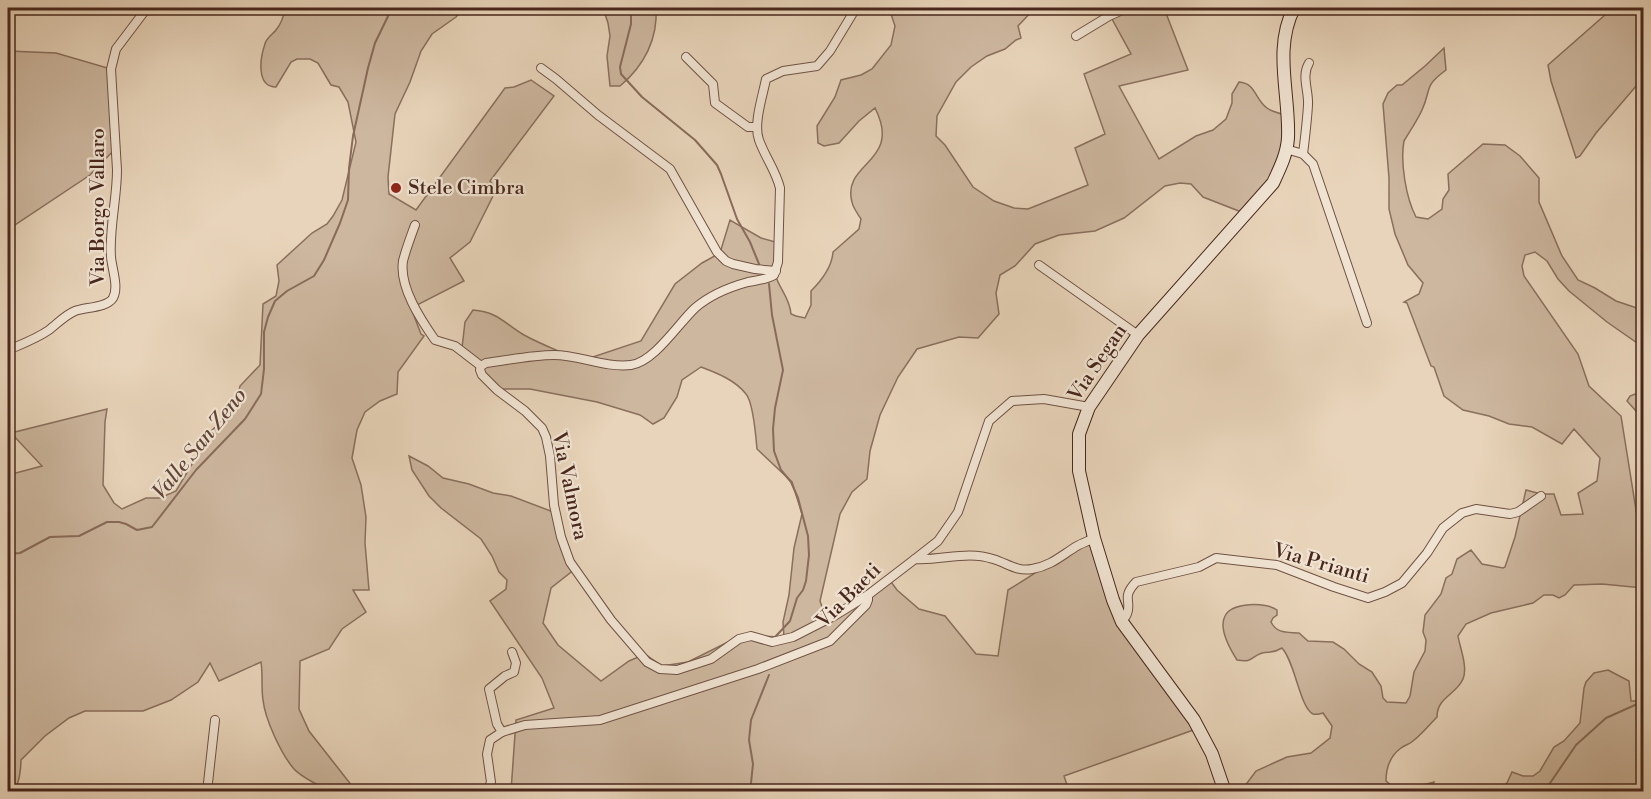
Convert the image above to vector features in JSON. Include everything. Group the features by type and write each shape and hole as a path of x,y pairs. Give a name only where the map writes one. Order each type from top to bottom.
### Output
{"street":[{"name":"Via Borgo Vallaro","path":"8,350 30,342 72,312 99,306 114,297 115,278 111,258 111,226 117,170 111,69 116,49 147,8"},
{"path":"415,225 403,262 409,295 417,312 435,340 454,346 482,366 486,363 556,355 614,365 634,364 653,355 697,306 725,289 768,279 774,275 778,262 780,188 758,139 757,127 766,79 783,71 817,66 830,51 856,8"},
{"path":"1076,36 1093,24 1127,8"},
{"name":"Via Segan","path":"1225,792 1212,754 1194,720 1122,622 1113,600 1094,538 1078,471 1079,434 1089,407 1138,336 1273,183 1284,160 1288,139 1283,56 1287,20 1294,8"},
{"path":"686,57 713,84 715,103 748,127 757,127"},
{"path":"1303,154 1308,103 1305,80 1309,63"},
{"path":"541,69 670,170 717,252 726,261 755,269 776,271"},
{"path":"1286,149 1303,154 1313,164 1366,323"},
{"path":"1039,265 1138,336"},
{"name":"Via Valmora","path":"482,366 480,370 482,375 542,428 550,456 554,505 561,537 570,562 611,620 647,662 660,669 677,670 711,658 739,639 751,636 772,642 793,637 868,595"},
{"name":"Via Baeti","path":"502,732 525,725 600,720 758,669 830,641 866,606 868,595 938,541 958,512 988,422 1012,401 1044,399 1089,407"},
{"name":"Via Prianti","path":"1122,622 1128,613 1127,598 1130,588 1136,582 1198,567 1216,558 1277,565 1368,598 1402,583 1427,553 1443,528 1462,513 1476,509 1510,514 1518,512 1540,496"},
{"path":"915,559 977,556 993,559 1017,569 1032,569 1049,564 1094,538"},
{"path":"487,792 490,782 487,754 490,740 502,732 497,724 489,689 514,672 516,663 512,652"},
{"path":"207,792 215,720"}],"shaded area":[{"path":"285,8 464,8 456,17 432,34 421,51 395,114 388,177 389,194 416,210 505,88 531,80 554,96 490,181 494,186 498,186 470,242 450,258 464,281 411,308 421,334 424,336 398,372 397,394 380,401 365,412 357,430 352,458 361,485 366,517 365,543 369,590 353,590 366,612 342,629 329,649 300,661 299,709 309,731 356,791 319,791 321,787 300,774 289,763 274,736 264,708 261,662 219,681 210,663 198,682 171,700 143,711 85,711 69,718 45,736 21,760 20,776 15,791 8,792 8,475 42,466 11,433 107,409 103,485 114,503 122,509 146,498 160,498 176,491 195,459 198,449 211,431 234,410 240,386 260,365 263,304 276,296 279,281 277,265 312,233 327,224 342,200 356,142 348,102 339,87 331,85 318,63 310,59 297,59 291,62 276,87 270,86 262,77 263,50 268,38 279,25"},
{"path":"603,8 656,8 655,30 648,51 636,70 620,86 610,86 607,56 610,36"},
{"path":"889,8 1035,8 1018,26 1021,38 971,67 956,82 937,116 936,136 945,145 973,187 994,201 1014,208 1028,209 1088,185 1075,148 1105,134 1084,74 1131,54 1106,8 1164,8 1188,70 1119,86 1159,159 1196,136 1213,130 1226,119 1232,103 1232,94 1239,82 1249,85 1269,110 1291,116 1285,159 1244,213 1203,197 1191,184 1180,183 1165,186 1124,218 1095,231 1059,235 1035,244 1015,266 1000,275 996,293 999,314 978,338 959,337 917,349 898,377 880,415 870,451 867,479 852,492 840,514 820,601 827,621 889,579 897,590 919,609 945,616 976,654 998,656 1008,590 1093,535 1107,588 1199,728 1064,776 1069,791 511,791 516,720 554,708 542,678 490,601 506,589 507,580 499,572 481,539 429,496 412,470 409,456 428,466 443,478 511,496 556,513 575,569 551,588 543,623 558,645 601,681 629,661 645,654 662,666 688,662 726,643 750,636 784,637 783,622 789,595 794,548 802,514 792,482 757,449 751,404 746,394 725,378 701,367 682,380 677,397 664,418 653,424 640,415 597,402 530,389 501,389 462,348 465,322 473,310 489,313 531,339 581,361 641,341 675,284 702,263 720,253 730,220 761,238 779,243 776,277 787,299 791,314 805,318 811,305 811,291 819,283 831,263 833,252 859,229 861,219 854,209 851,189 855,178 877,151 882,140 882,126 875,108 859,121 839,143 824,146 818,143 817,126 835,97 841,80 861,75 872,69 891,45 895,26"},
{"path":"1613,8 1643,8 1643,78 1576,158 1548,65"},
{"path":"1444,48 1446,70 1431,84 1422,110 1404,141 1405,180 1409,200 1416,217 1428,219 1442,209 1443,199 1449,190 1448,174 1483,144 1505,145 1520,156 1539,178 1539,202 1562,256 1578,280 1616,301 1643,310 1643,347 1569,291 1547,261 1535,252 1525,255 1522,266 1524,276 1578,354 1589,386 1621,416 1643,550 1643,588 1602,584 1574,585 1559,598 1544,595 1533,603 1491,613 1466,624 1458,636 1464,663 1463,679 1456,689 1443,700 1437,717 1416,738 1394,755 1387,772 1386,781 1397,788 1403,789 1434,782 1432,791 1241,791 1256,771 1287,757 1311,753 1330,738 1332,726 1323,713 1313,714 1308,710 1287,655 1282,648 1262,653 1249,660 1237,660 1228,645 1223,627 1223,621 1229,611 1249,605 1272,607 1277,610 1277,615 1271,622 1276,629 1299,633 1308,641 1333,642 1372,672 1387,702 1406,703 1410,696 1414,672 1425,651 1426,640 1423,632 1425,615 1441,594 1446,578 1452,574 1457,559 1471,550 1482,564 1505,567 1526,490 1541,494 1554,494 1561,515 1583,514 1578,493 1597,481 1600,458 1574,429 1562,444 1532,427 1509,424 1489,416 1463,410 1444,396 1407,303 1404,302 1419,294 1423,283 1408,265 1395,234 1389,209 1383,104 1388,93 1397,85 1402,85"},
{"path":"8,51 56,53 111,69 117,147 90,175 9,229 8,239"},
{"path":"1635,394 1643,396 1643,412 1636,411 1627,401"},
{"path":"1608,670 1629,681 1631,701 1643,701 1643,791 1497,791 1507,783 1512,772 1523,776 1533,776 1540,771 1554,747 1564,741 1580,723 1586,682 1594,673"}],"waterway":[{"name":"Valle San Zeno","path":"8,554 20,553 50,537 79,536 107,522 119,522 137,530 152,527 196,470 245,419 261,394 264,332 275,301 287,291 314,276 324,260 340,223 348,200 353,136 368,68 375,43 392,8"},
{"name":"Valle San Zeno","path":"631,8 631,24 620,67 621,74 642,97 695,140 717,165 737,219 759,264"},
{"name":"Valle San Zeno","path":"769,284 772,315 783,370 775,408 774,451 781,470 791,482 798,498 808,536 809,555 803,590 797,598 790,621 776,636"},
{"name":"Valle San Zeno","path":"750,792 753,764 749,740 751,720 769,675"},
{"path":"1544,792 1576,745 1606,718 1644,701"}],"place":[{"name":"Stele Cimbra","path":"396,188"}]}
